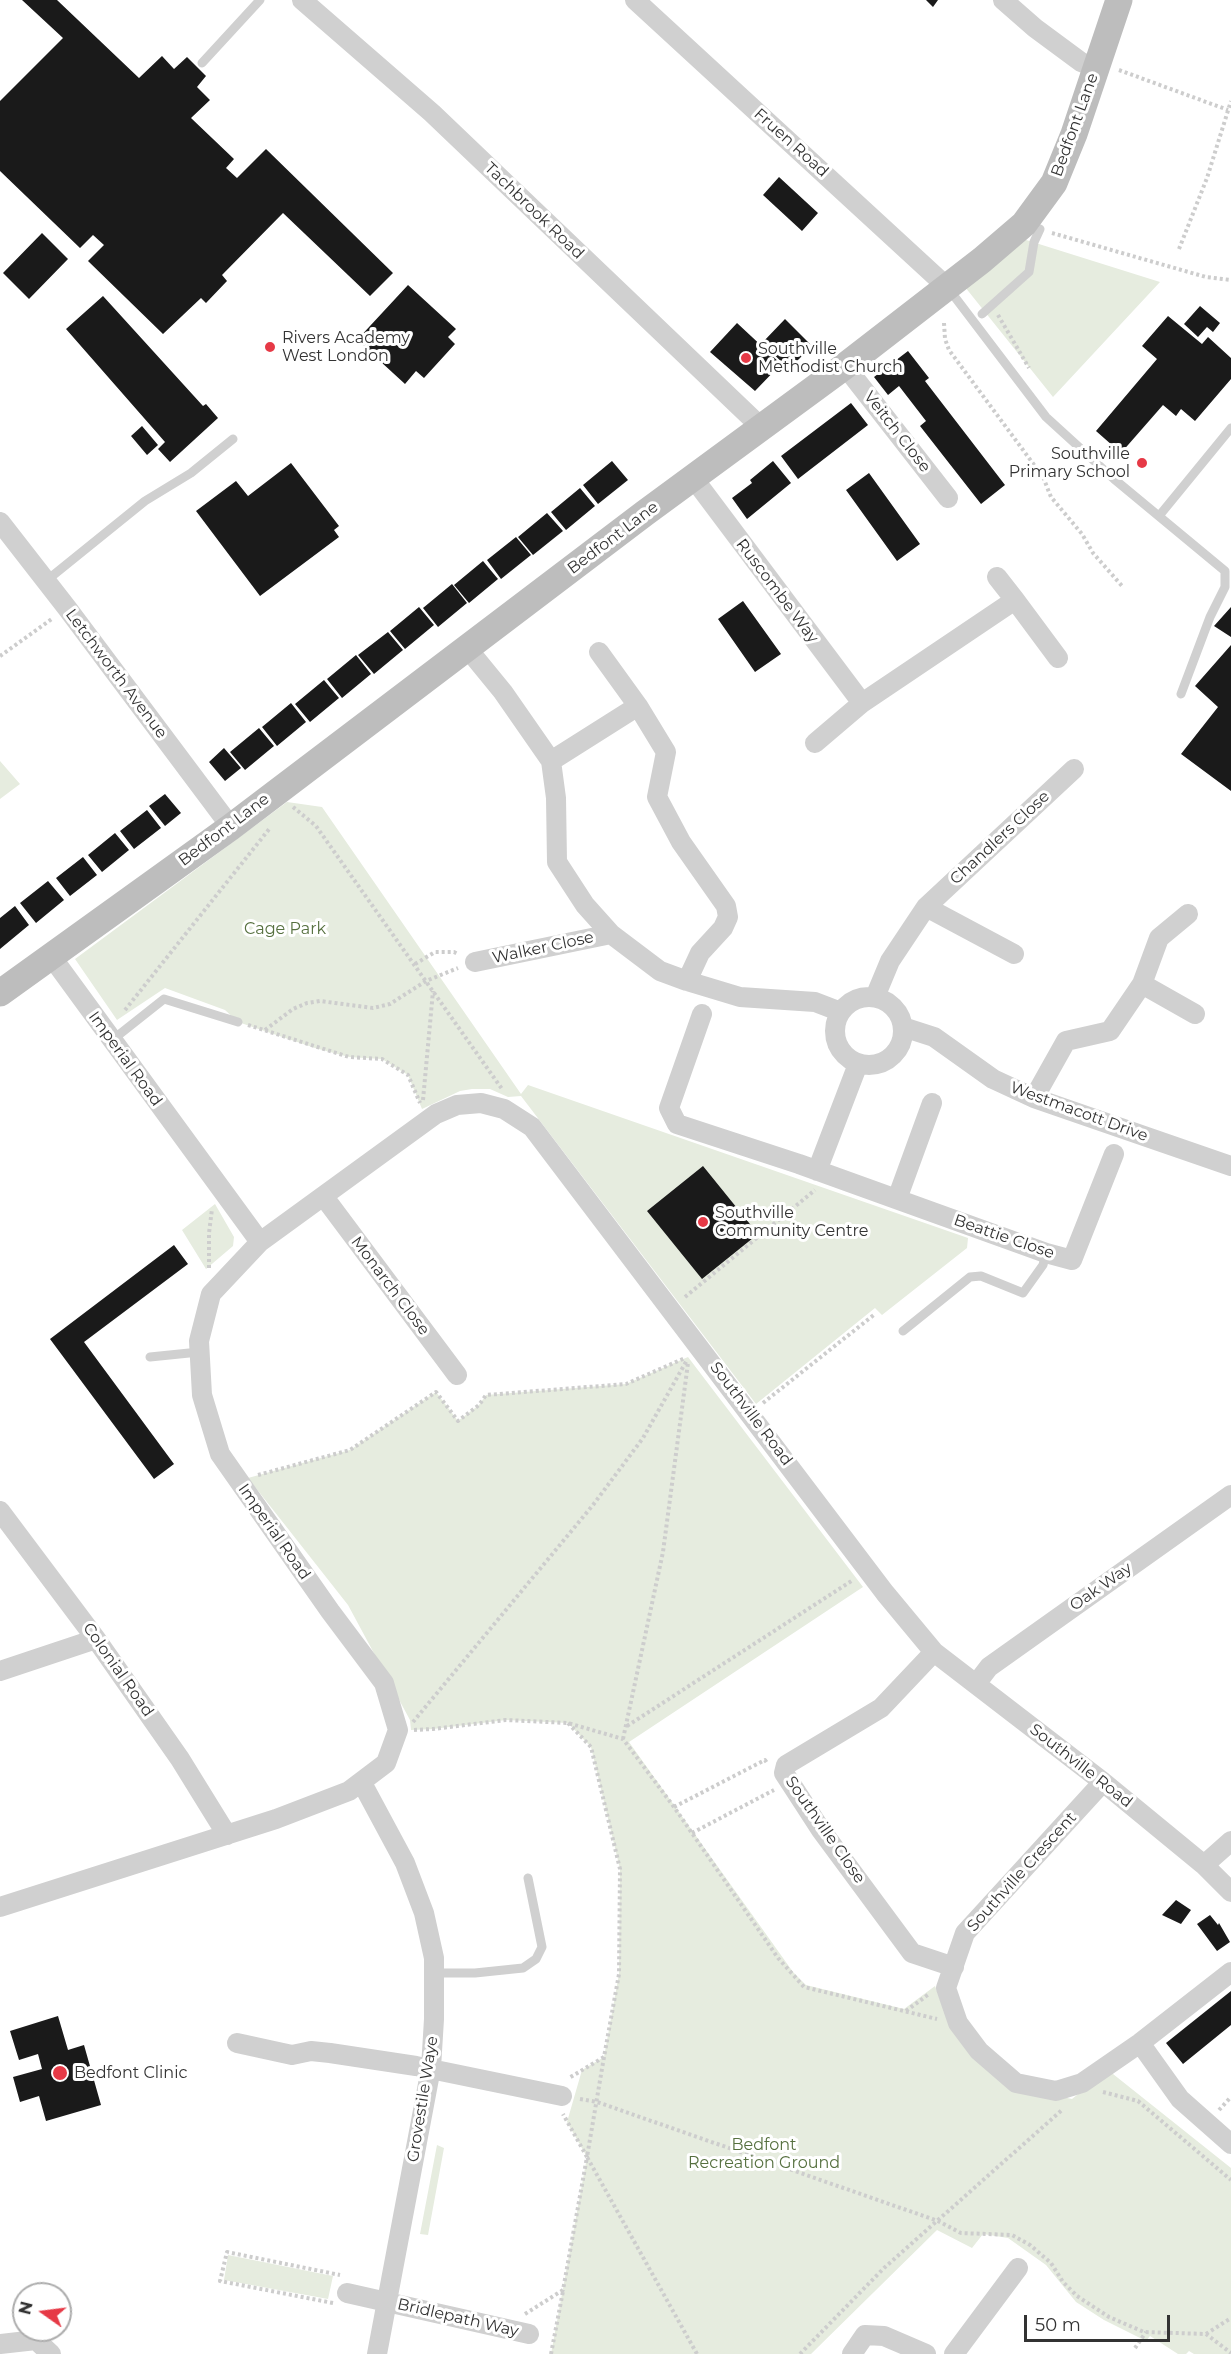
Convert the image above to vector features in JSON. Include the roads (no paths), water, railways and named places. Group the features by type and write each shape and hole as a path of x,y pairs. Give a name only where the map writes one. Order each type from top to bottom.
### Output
{"main road":[{"name":"Bedfont Lane","path":"0,993 231,827 845,366 946,286 1032,227 1054,183 1074,134 1119,0"}],"street":[{"name":"Tachbrook Road","path":"302,0 432,113 762,428"},
{"name":"Fruen Road","path":"635,0 946,286"},
{"path":"1003,0 1044,35 1081,62 1096,66"},
{"name":"Veitch Close","path":"845,366 948,498"},
{"name":"Ruscombe Way","path":"694,479 862,703"},
{"name":"Letchworth Avenue","path":"0,522 68,608 231,827"},
{"path":"997,577 1058,658"},
{"path":"815,743 862,703 1014,600"},
{"path":"467,648 503,692 551,761 556,798 557,862 585,905 611,934 660,971 687,981 741,998 815,1002 841,1012"},
{"path":"599,652 638,706 666,752 657,797 681,842 726,906 728,917 723,928 700,953 687,981"},
{"path":"551,761 638,706"},
{"name":"Chandlers Close","path":"875,998 890,961 926,907 1074,769"},
{"path":"926,907 1014,954"},
{"path":"1034,1098 1066,1041 1110,1031 1142,984 1160,938 1188,914"},
{"name":"Walker Close","path":"466,965 611,934"},
{"name":"Imperial Road","path":"0,1906 227,1835 349,1791 386,1763 398,1730 384,1683 330,1611 220,1454 202,1395 198,1341 211,1294 260,1242 51,956"},
{"path":"1142,984 1195,1014"},
{"path":"875,998 885,1001 894,1008 903,1027 903,1039 898,1050 881,1064 869,1066 848,1059 837,1042 835,1032 841,1012 856,1000 875,998"},
{"name":"Beattie Close","path":"702,1014 669,1108 677,1124 821,1172 1046,1253 1072,1260 1114,1154"},
{"name":"Westmacott Drive","path":"903,1027 934,1037 993,1079 1034,1098 1231,1166"},
{"path":"821,1172 858,1064"},
{"name":"Southville Road","path":"260,1242 436,1114 457,1105 481,1103 504,1109 532,1127 885,1593 934,1652 1103,1782 1204,1865 1231,1892"},
{"path":"897,1199 932,1103"},
{"name":"Monarch Close","path":"324,1197 457,1375"},
{"name":"Oak Way","path":"976,1684 989,1667 1231,1495"},
{"name":"Colonial Road","path":"0,1511 96,1639 180,1759 227,1835"},
{"path":"0,1671 96,1639"},
{"name":"Southville Close","path":"934,1652 881,1708 786,1765 784,1773 821,1830 912,1953 954,1966"},
{"name":"Southville Crescent","path":"1103,1782 965,1933 946,1989 958,2024 979,2051 1016,2083 1056,2091 1082,2083 1140,2043"},
{"name":"Grovestile Waye","path":"362,1783 405,1863 424,1913 434,1958 431,2068 377,2354"},
{"path":"1204,1865 1231,1841"},
{"path":"1231,1972 1140,2043 1180,2099 1231,2144"},
{"path":"237,2043 291,2055 311,2051 431,2068 562,2096"},
{"path":"954,2354 1018,2268"},
{"name":"Bridlepath Way","path":"342,2291 530,2334"},
{"path":"852,2354 865,2335 884,2336 926,2354"},
{"path":"0,2344 36,2340 51,2354"}],"lane":[{"path":"202,63 261,0"},
{"path":"982,314 1029,272 1034,242 1032,227"},
{"path":"946,286 1047,417 1114,479 1225,571 1225,587 1210,617 1181,694"},
{"path":"1159,516 1231,428"},
{"path":"46,581 145,501 191,472 234,439"},
{"path":"111,1041 164,999 238,1022"},
{"path":"903,1331 970,1277 981,1276 1023,1293 1043,1265 1046,1253"},
{"path":"150,1357 199,1352"},
{"path":"434,1973 523,1968 536,1959 542,1947 528,1878"}],"place":[{"name":"Rivers Academy West London","path":"270,347"},
{"name":"Southville Methodist Church","path":"746,358"},
{"name":"Southville Primary School","path":"1142,463"},
{"name":"Southville Community Centre","path":"703,1222"},
{"name":"Bedfont Clinic","path":"60,2073"}],"park label":[{"name":"Cage Park","path":"285,929"},
{"name":"Bedfont Recreation Ground","path":"764,2154"}]}
